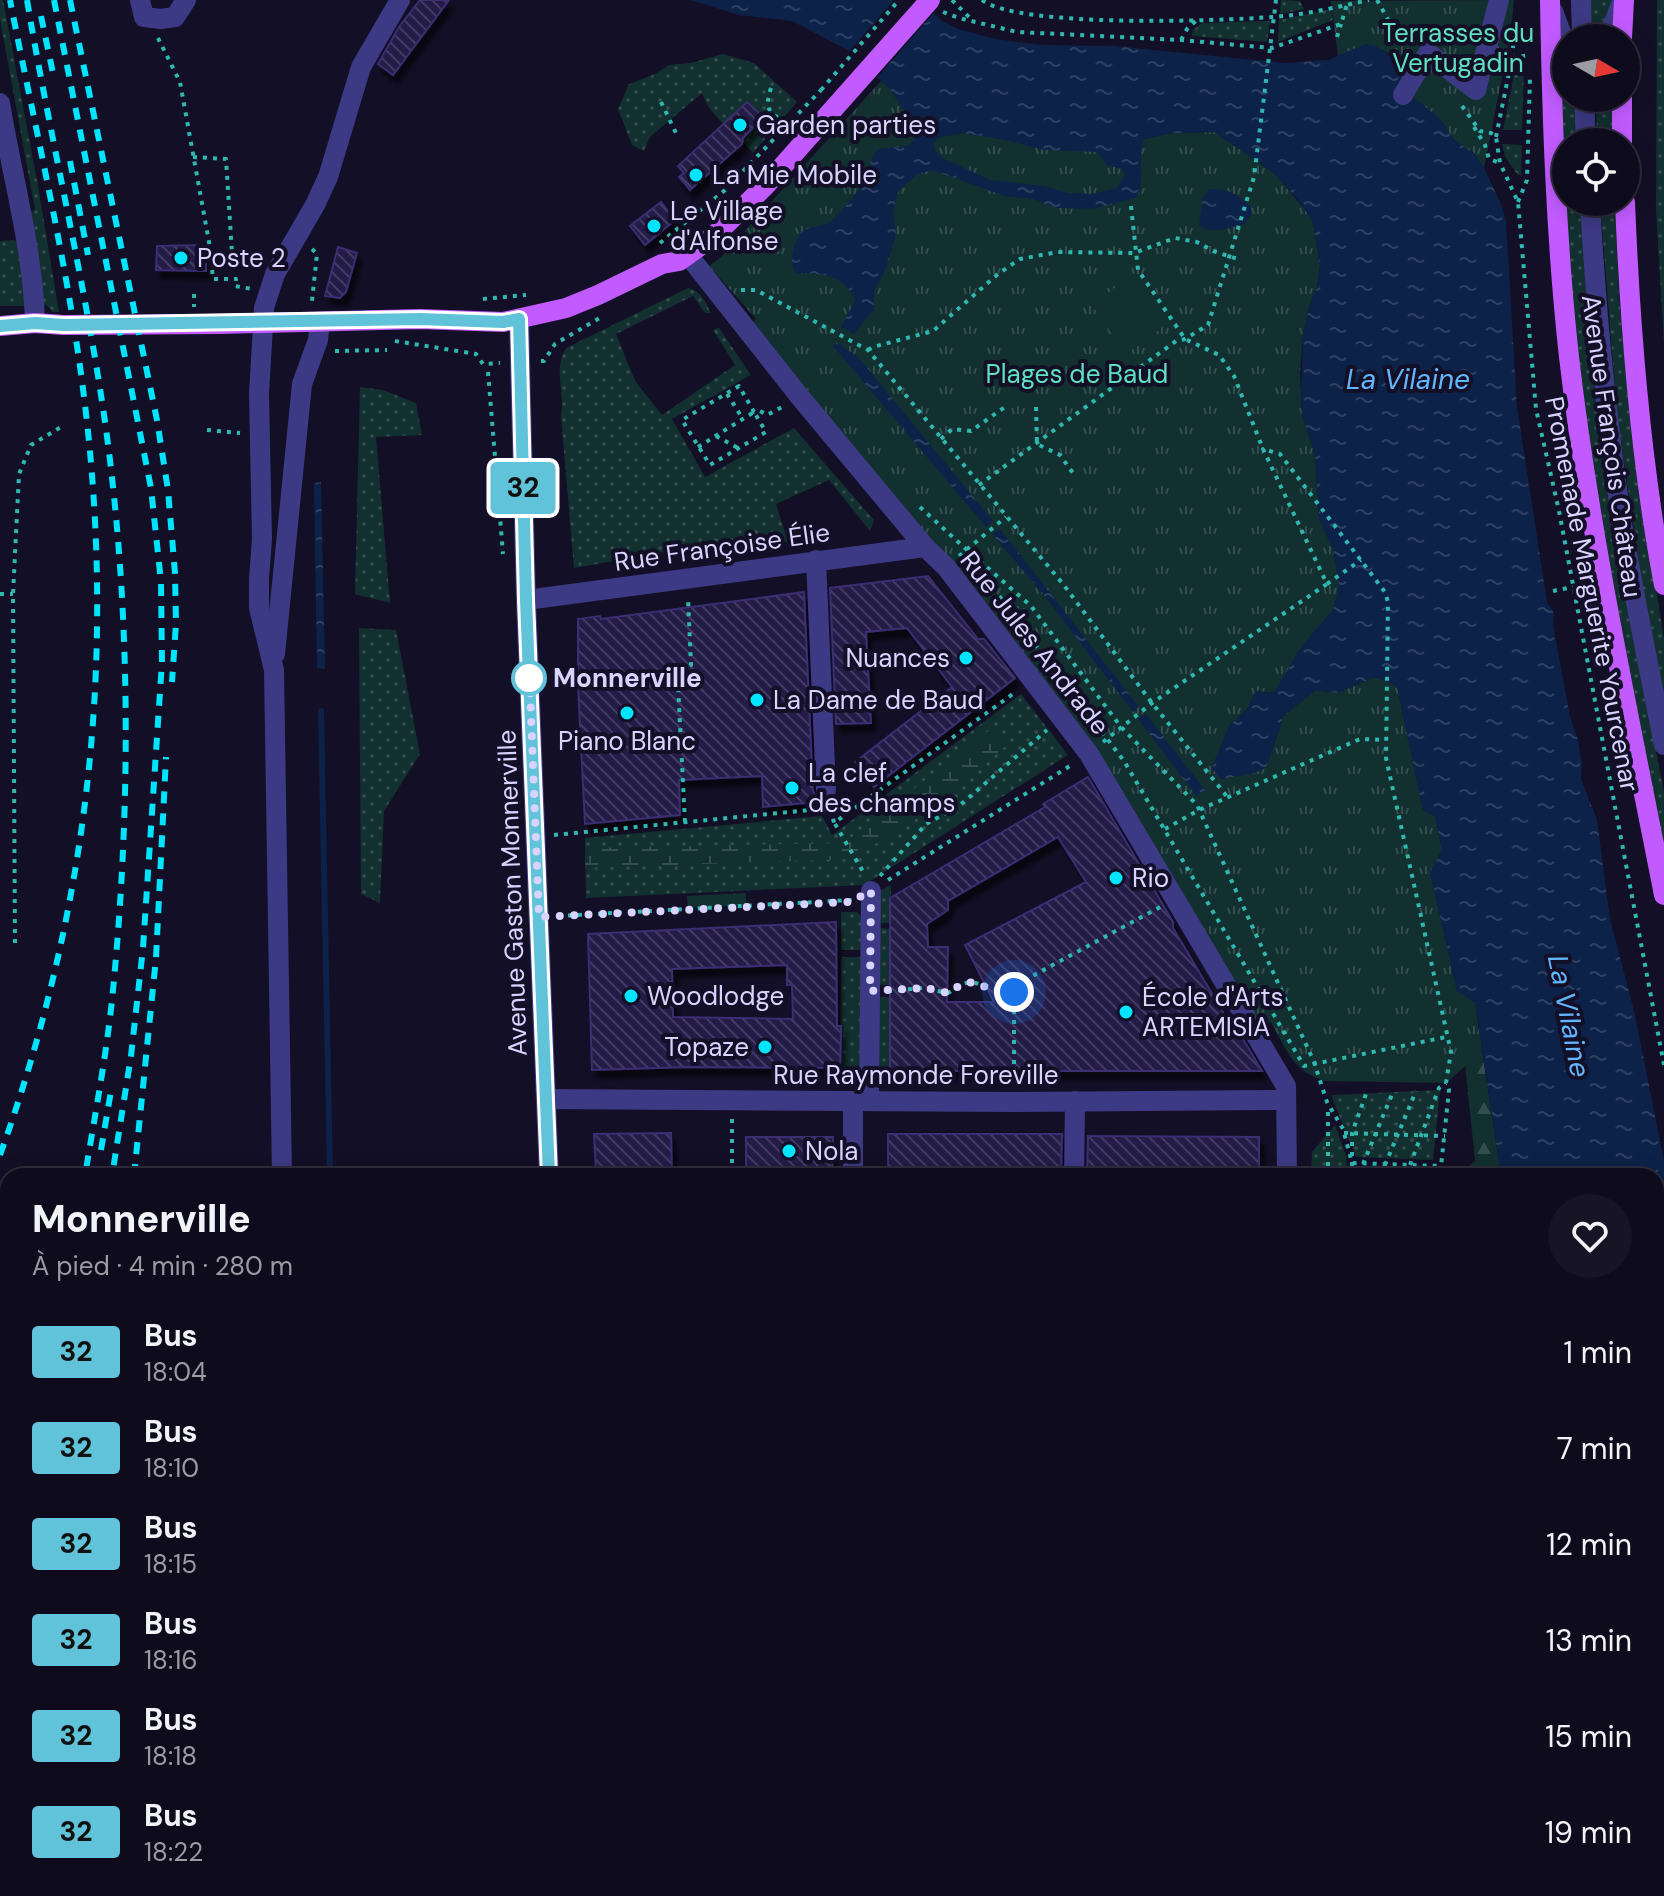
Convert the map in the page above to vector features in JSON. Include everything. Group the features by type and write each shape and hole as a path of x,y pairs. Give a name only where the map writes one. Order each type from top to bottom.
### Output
{"main road":[{"path":"660,254 679,261 714,236 748,204 858,64 914,0"},
{"path":"1622,24 1623,0"},
{"name":"Avenue François Château","path":"1550,2 1552,122 1569,356 1602,580 1664,895"},
{"path":"0,326 35,323 319,331 420,319 503,322 566,308 611,290 660,254 674,250 701,231 740,196 830,88 935,5"},
{"name":"Avenue François Château","path":"1626,216 1629,303 1643,437 1664,585"}],"street":[{"path":"140,0 141,13 151,19 175,17 186,0"},
{"path":"274,670 259,608 261,339 264,308 272,280 315,205 336,153 361,67 400,0"},
{"path":"1403,95 1428,53 1476,90 1499,0"},
{"path":"1581,0 1582,24"},
{"path":"1614,24 1623,0"},
{"path":"1550,2 1558,24"},
{"path":"0,103 18,207 29,245 35,323"},
{"path":"1591,216 1600,351 1623,526 1664,745"},
{"name":"Rue Jules Andrade","path":"688,255 800,397 925,547 946,567 1089,754 1286,1086 1287,1168"},
{"name":"Avenue Gaston Monnerville","path":"519,319 526,600 549,1168"},
{"path":"282,1168 274,670 302,384 319,331"},
{"name":"Rue Françoise Élie","path":"526,600 925,547"},
{"path":"816,560 828,799"},
{"path":"854,1168 870,991 870,884"},
{"name":"Rue Raymonde Foreville","path":"546,1099 1286,1100"},
{"path":"1074,1168 1075,1101"}],"path":[{"path":"660,254 788,122 858,64 899,0"},
{"path":"952,0 973,21"},
{"path":"982,0 991,6 1035,15 1128,21 1275,17 1369,0"},
{"path":"979,486 1176,341 1208,325 1254,177 1276,0"},
{"path":"1377,0 1391,25 1402,30"},
{"path":"1337,37 1338,24 1347,4"},
{"path":"935,5 973,21 1041,35 1181,40 1272,48 1338,24"},
{"path":"1480,131 1493,135 1512,58 1516,15"},
{"path":"151,19 180,82 213,279 236,279 235,286 257,291 257,286 272,280"},
{"path":"1181,40 1197,20"},
{"path":"1512,58 1530,55 1527,180 1518,202"},
{"path":"771,88 769,108 774,117 788,122"},
{"path":"661,102 676,133"},
{"path":"1471,120 1489,159 1500,163"},
{"name":"Promenade Marguerite Yourcenar","path":"1493,135 1500,163 1518,202 1536,409 1664,1065"},
{"path":"193,157 226,159 234,258 272,280"},
{"path":"1131,206 1138,270 1185,339 1219,355 1234,376 1263,449 1327,584"},
{"path":"868,350 933,331 998,274 1020,259 1058,252 1134,253 1175,238 1197,242 1238,259"},
{"path":"312,298 317,254 314,250"},
{"path":"741,289 751,302"},
{"path":"756,290 868,350 1063,584 1229,799"},
{"path":"194,294 194,305"},
{"path":"475,300 530,294"},
{"path":"319,331 328,351 387,350"},
{"path":"386,340 476,354 483,364 520,362"},
{"path":"739,386 754,412 766,432 710,465 682,420 739,386"},
{"path":"726,393 743,419"},
{"path":"698,447 754,412 767,415 800,397"},
{"path":"941,439 952,429 971,431 1005,407"},
{"path":"1036,407 1037,444"},
{"path":"15,943 13,594 19,474 31,445 61,427"},
{"path":"716,436 738,448"},
{"path":"1037,444 1060,455 1075,476"},
{"path":"1263,449 1280,454 1385,592 1388,602 1386,758 1451,1052 1441,1166 1352,1163"},
{"path":"910,499 1031,606 1121,727 1199,810 1314,1062 1328,1105 1344,1133 1352,1163"},
{"path":"967,550 1006,517"},
{"path":"967,550 1124,761 1304,1066 1446,1037"},
{"path":"1107,739 1152,703 1361,560"},
{"path":"685,822 677,665 691,665 688,577"},
{"path":"1553,591 1573,587"},
{"path":"0,594 13,594"},
{"path":"834,823 1032,680"},
{"path":"539,917 850,902 926,824 959,806 1061,719"},
{"path":"1165,829 1199,810 1360,739 1385,740"},
{"path":"870,884 1089,754"},
{"path":"536,836 685,822 828,799 834,823 870,884"},
{"path":"1014,1102 1014,986 1198,886"},
{"path":"870,991 927,988 948,993 962,984 973,982 996,991 1014,992"},
{"path":"1410,1165 1439,1088 1446,1083"},
{"path":"1385,1165 1416,1091"},
{"path":"1363,1164 1393,1092"},
{"path":"1352,1168 1352,1133 1366,1094"},
{"path":"732,1101 732,1168"},
{"path":"1328,1105 1328,1168"},
{"path":"1344,1133 1445,1136"}],"green space":[{"path":"0,0 3,0 59,312 40,305 30,212 35,210 0,19"},
{"path":"1281,0 1300,1 1304,9 1280,14"},
{"name":"Terrasses du Vertugadin","path":"1514,0 1511,32 1484,168 1474,153 1454,140 1441,120 1409,94 1407,67 1381,49 1368,46 1338,56 1331,1"},
{"path":"1590,0 1614,0 1606,24 1591,24"},
{"path":"1657,0 1664,0 1664,344 1656,210"},
{"path":"1331,9 1333,20 1278,42 1279,20"},
{"path":"1270,21 1267,42 1192,36 1193,30 1202,23"},
{"path":"723,54 754,63 797,102 753,153 718,118 702,93 650,137 644,151 632,145 618,109 629,84 669,65 691,63"},
{"path":"1515,69 1524,69 1522,130 1503,130"},
{"name":"Plages de Baud","path":"881,81 944,135 962,133 1002,139 1144,139 1173,133 1215,132 1275,174 1313,222 1320,266 1303,334 1300,373 1302,414 1315,455 1319,519 1334,551 1339,585 1334,609 1301,647 1274,693 1256,691 1248,708 1229,726 1212,768 1222,779 1266,768 1284,715 1316,690 1337,693 1375,677 1397,686 1423,810 1435,816 1442,850 1430,872 1457,991 1475,1002 1482,1051 1446,1083 1325,1081 1305,1072 1298,1065 1271,1022 1260,1028 1106,765 748,326 756,319 709,266 721,257"},
{"path":"1559,112 1577,112 1577,128 1560,128"},
{"path":"1596,112 1614,112 1614,128 1597,128"},
{"path":"1502,144 1522,145 1521,175 1505,157"},
{"path":"1565,216 1583,216 1590,358 1622,577 1664,792 1664,860 1598,513 1580,379"},
{"path":"1601,216 1616,216 1619,298 1633,441 1664,639 1664,699 1646,611 1617,414"},
{"path":"14,240 20,244 27,306 0,306 0,241"},
{"path":"1134,273 1168,323 1126,354 1092,305"},
{"path":"688,288 699,294 711,313 705,313 693,296 616,334 635,381 662,415 735,365 713,330 719,328 751,375 672,419 705,477 794,428 874,520 870,531 829,480 776,504 788,542 693,547 574,568 561,416 562,356 566,348"},
{"path":"360,387 383,390 416,403 422,435 376,437 390,603 355,594"},
{"path":"359,628 396,630 420,754 384,811 380,903 361,894"},
{"path":"1021,694 1068,755 864,885 586,898 585,838 822,816 832,835"},
{"path":"991,729 1007,745 943,802 851,859 585,868 585,848 844,843"},
{"path":"891,885 891,923 878,923 878,892"},
{"path":"746,893 746,905 688,908 687,896"},
{"path":"841,912 857,912 865,920 865,950 841,950"},
{"path":"878,928 891,929 891,985 878,985"},
{"path":"841,957 865,957 865,1068 840,1068"},
{"path":"878,997 891,997 890,1071 877,1071"},
{"path":"1482,1051 1500,1168 1467,1168 1475,1161 1465,1064"},
{"path":"1440,1090 1433,1160 1356,1157 1331,1095"},
{"path":"1335,1125 1346,1155 1347,1168 1311,1168 1312,1152"}],"water":[{"name":"La Vilaine","path":"691,0 920,0 942,21 958,29 995,39 1042,45 1114,46 1284,63 1328,60 1365,44 1376,46 1419,78 1410,94 1441,120 1454,140 1474,153 1501,204 1506,221 1517,407 1547,602 1554,613 1553,625 1570,717 1578,740 1581,779 1597,820 1610,919 1635,1015 1664,1168 1500,1168 1475,1002 1457,991 1430,872 1442,850 1435,816 1423,810 1397,686 1375,677 1337,693 1316,690 1284,715 1266,768 1252,774 1221,779 1212,768 1229,726 1248,708 1256,691 1274,693 1301,647 1334,609 1339,585 1334,551 1319,519 1315,455 1302,414 1303,334 1320,266 1313,222 1298,200 1275,174 1215,132 1173,133 1144,139 1141,184 1136,198 1093,209 1057,208 1033,199 1004,196 931,170 917,175 897,195 893,214 896,233 887,266 875,290 873,310 854,334 841,327 855,301 851,293 832,277 797,274 792,262 794,248 800,234 830,222 850,202 867,178 878,149 907,146 914,140 915,129 890,89 848,50 792,21 739,15","holes":["962,133 1044,150 1097,152 1107,165 1122,169 1125,174 1117,188 1092,194 1068,193 1044,186 990,180 941,157 934,143 938,138"]},
{"path":"1210,189 1233,193 1251,207 1251,215 1245,224 1215,230 1199,225 1203,197"},
{"path":"836,342 858,357 993,521 986,527 833,346"},
{"path":"321,482 325,669 317,668 314,483"},
{"path":"1000,529 1139,707 1133,712 1044,595 992,534"},
{"path":"1146,714 1205,790 1196,796 1138,719"}],"pier":[{"path":"894,0 927,0 937,9 876,79 847,54"}],"building":[{"path":"420,0 449,0 393,75 378,64 399,27"},
{"path":"747,102 763,117 743,138 742,144 690,190 679,177 684,173 678,166"},
{"path":"661,202 675,220 645,245 630,226"},
{"name":"Poste 2","path":"206,245 206,271 156,270 157,246"},
{"path":"338,247 357,253 346,292 340,298 325,296"},
{"path":"928,576 978,639 984,639 1015,678 874,787 855,762 952,687 907,628 866,632 871,723 836,724 830,588"},
{"path":"804,592 813,791 818,802 763,807 762,776 679,780 680,815 585,824 578,619 600,616 601,619"},
{"path":"1088,777 1173,922 1173,928 1233,1029 1237,1029 1262,1071 890,1071 890,898 1045,807 1043,804","holes":["1058,837 1086,882 965,945 994,1002 947,1002 948,947 928,947 927,924 948,910 948,901"]},
{"path":"836,922 840,1068 592,1070 588,934","holes":["787,965 787,985 792,985 793,1019 673,1017 672,969"]},
{"path":"671,1133 672,1168 596,1168 594,1134"},
{"path":"888,1134 1062,1134 1061,1168 888,1168"},
{"path":"1088,1136 1259,1137 1259,1168 1087,1168"},
{"name":"Nola","path":"746,1137 833,1137 832,1168 746,1168"}],"waterway":[{"path":"321,711 330,1168"}],"railway":[{"path":"0,1155 55,971 74,878 87,785 95,691 97,596 94,501 78,354 10,0"},
{"path":"27,0 98,375 114,498 124,639 125,780 119,920 108,1037 86,1168"},
{"path":"54,0 151,488 161,582 162,662 143,948 131,1056 113,1168"},
{"path":"70,0 157,420 168,490 175,573 172,682"},
{"path":"41,16 54,78"},
{"path":"70,161 88,255"},
{"path":"135,1168 156,958 166,757"},
{"path":"101,1150 111,1091"}],"bus line":[{"name":"32","path":"0,326 35,323 219,324 420,319 503,322 519,319 526,600 549,1168"}],"place":[{"name":"Garden parties","path":"740,125"},
{"name":"La Mie Mobile","path":"696,175"},
{"name":"Le Village d'Alfonse","path":"654,226"},
{"name":"Poste 2","path":"181,258"},
{"name":"Nuances","path":"966,658"},
{"name":"Monnerville","path":"529,678"},
{"name":"La Dame de Baud","path":"757,700"},
{"name":"Piano Blanc","path":"627,713"},
{"name":"La clef des champs","path":"792,788"},
{"name":"Rio","path":"1116,878"},
{"name":"Woodlodge","path":"631,996"},
{"name":"École d'Arts ARTEMISIA","path":"1126,1012"},
{"name":"Topaze","path":"765,1047"},
{"name":"Nola","path":"789,1151"}],"route":[{"path":"529,678 529,664 539,917 850,902 871,891 870,991 927,988 948,993 966,982 973,982 996,991 1014,992"}]}
